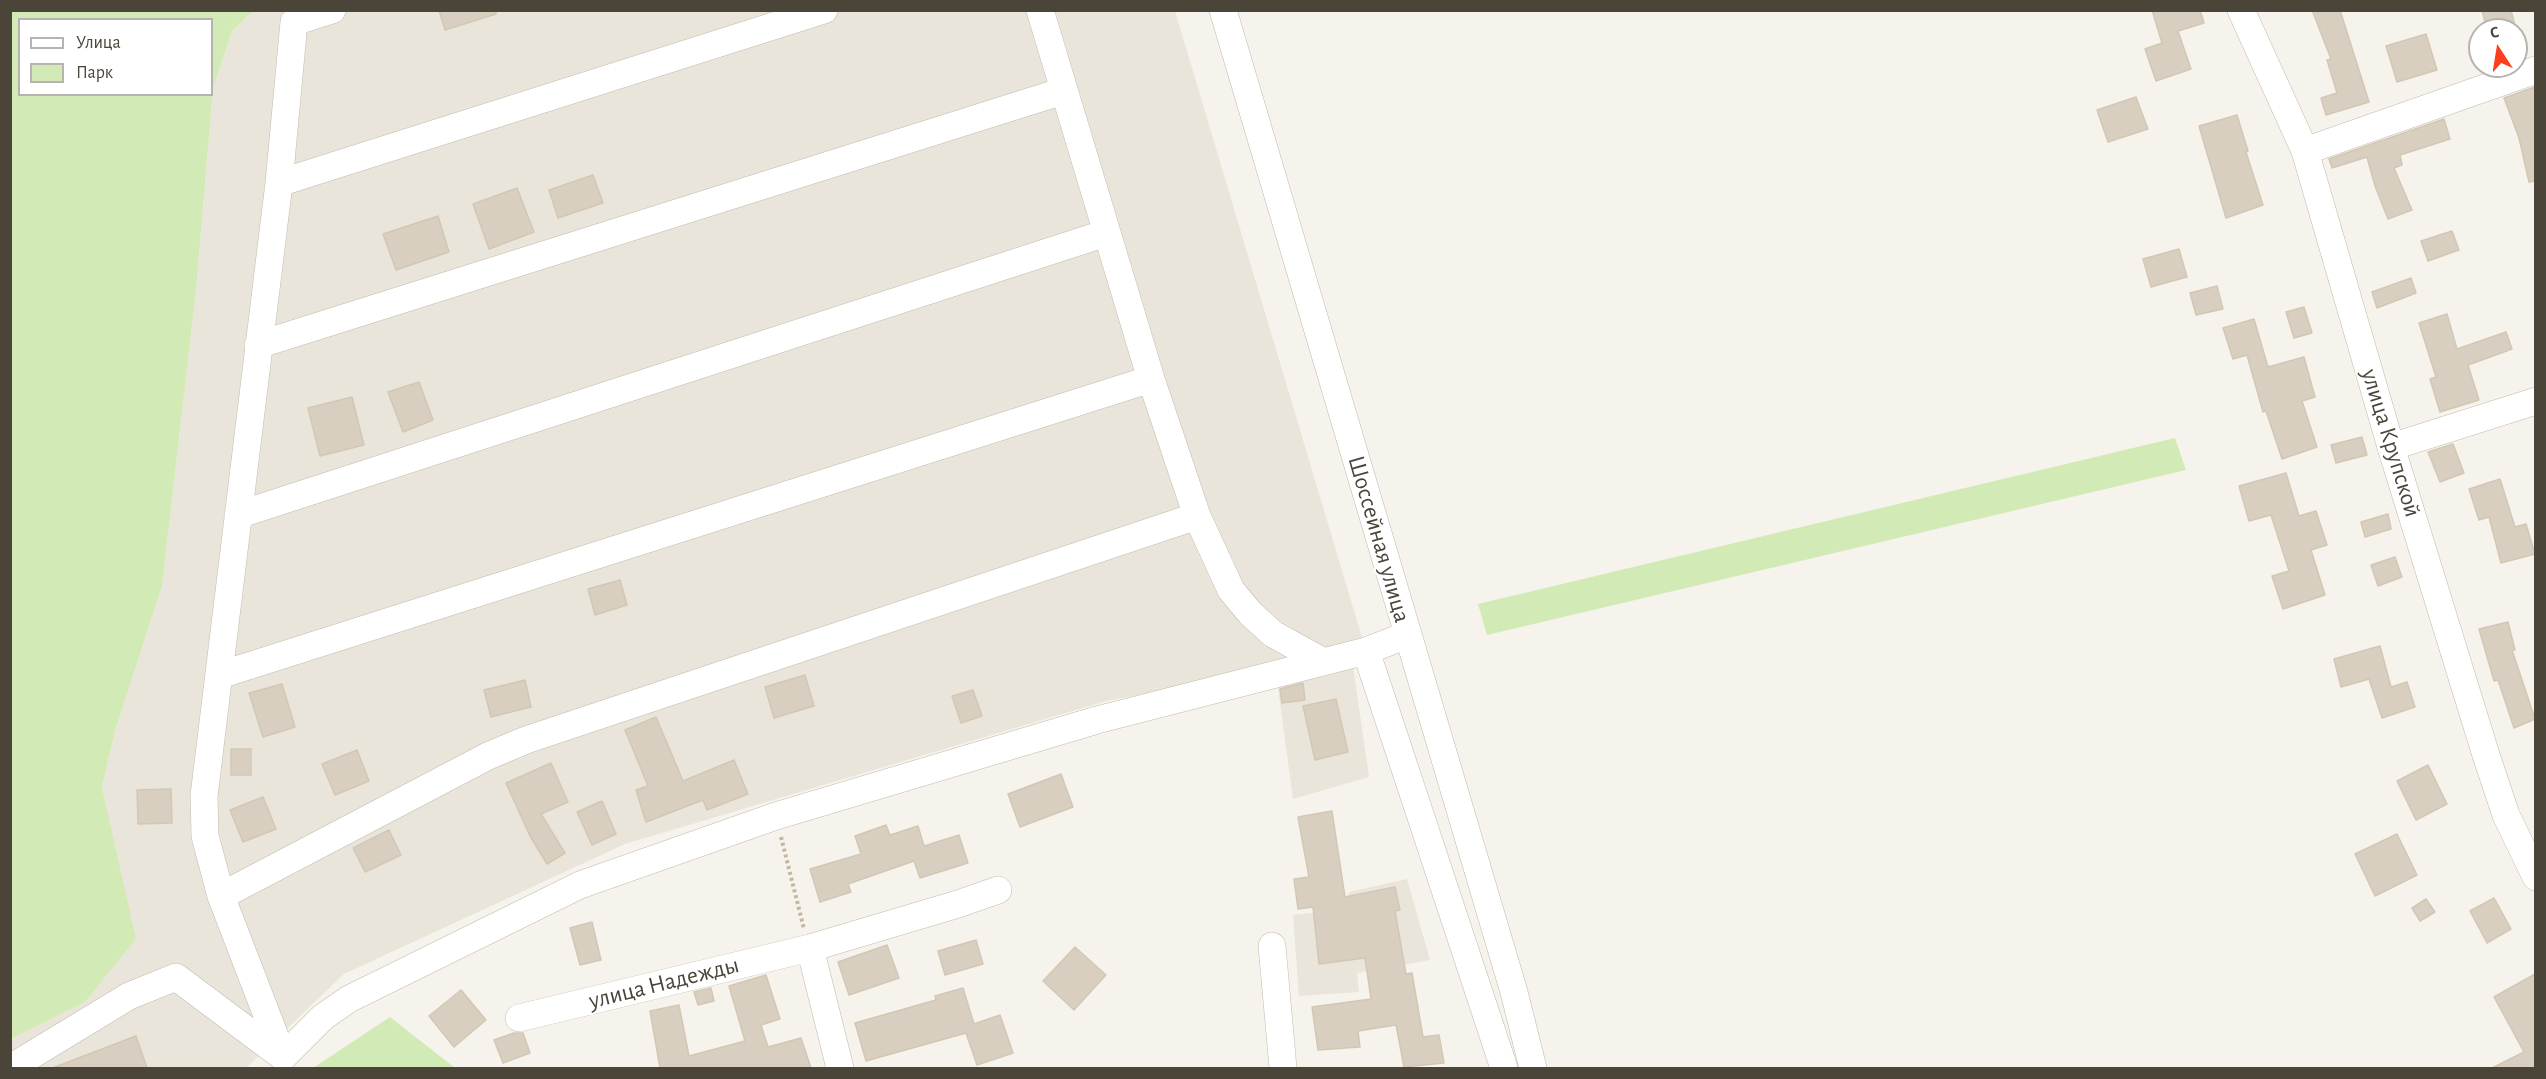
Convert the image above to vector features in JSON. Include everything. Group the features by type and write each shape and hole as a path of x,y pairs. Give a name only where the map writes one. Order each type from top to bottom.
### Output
{"street":[{"path":"283,1057 220,896 205,836 204,796 279,183 294,22 332,10"},
{"path":"279,183 824,10"},
{"path":"1040,10 1151,379 1197,516 1232,590 1250,613 1273,634 1322,662"},
{"name":"Шоссейная улица","path":"1223,10 1445,763 1515,992 1533,1068"},
{"name":"улица Крупской","path":"2241,10 2305,151 2391,447 2486,755 2506,815 2535,877"},
{"path":"2305,151 2535,70"},
{"path":"258,345 1063,91"},
{"path":"238,515 1106,233"},
{"path":"220,675 1151,379"},
{"path":"2391,447 2535,401"},
{"path":"220,896 488,756 526,740 1197,516"},
{"path":"283,1057 323,1017 349,999 580,885 776,816 1097,720 1366,651 1407,634"},
{"path":"1366,651 1504,1068"},
{"path":"1409,783 1445,763"},
{"name":"улица Надежды","path":"519,1018 810,948 998,890"},
{"path":"1272,946 1283,1068"},
{"path":"810,948 840,1068"},
{"path":"15,1068 17,1064 129,996 176,977 283,1057"},
{"path":"1482,1002 1515,992"}],"path":[{"path":"776,816 793,893 810,948"}],"shaded area":[{"path":"253,11 1175,11 1366,651 1106,701 625,844 344,974 246,1068 11,1068 11,1039 85,1002 135,939 102,787 115,731 162,586 196,291 213,88 232,31"},
{"path":"1353,666 1369,777 1293,799 1277,681"},
{"path":"1407,879 1430,960 1357,973 1359,992 1299,996 1293,915 1349,909 1349,892"}],"green space":[{"path":"11,10 253,11 232,31 213,88 213,18 18,18 18,96 212,96 196,291 162,586 115,731 102,787 136,939 85,1002 11,1039"},
{"path":"2175,438 2186,470 1487,635 1478,604"},
{"path":"390,1017 455,1068 313,1068"}],"building":[{"path":"439,10 496,10 496,14 445,30"},
{"path":"2152,10 2200,10 2204,23 2178,31 2191,69 2156,81 2145,49 2162,43"},
{"path":"2312,10 2340,10 2369,102 2326,115 2321,98 2337,93 2327,60 2331,59"},
{"path":"2482,10 2511,10 2513,18 2484,18"},
{"path":"2426,34 2437,70 2397,82 2386,46"},
{"path":"2535,87 2535,181 2529,182 2519,138 2504,98"},
{"path":"2136,97 2148,129 2108,142 2097,110"},
{"path":"2237,115 2263,205 2226,218 2199,126"},
{"path":"2444,119 2450,139 2400,155 2402,165 2394,168 2412,210 2388,219 2367,157 2332,168 2329,159"},
{"path":"593,175 603,203 558,218 549,190"},
{"path":"517,188 534,232 489,249 473,204"},
{"path":"438,216 449,252 396,270 383,234"},
{"path":"2452,231 2459,250 2428,261 2421,241"},
{"path":"2179,249 2187,277 2151,287 2143,259"},
{"path":"2411,278 2416,293 2377,308 2372,292"},
{"path":"2217,286 2223,309 2196,315 2190,293"},
{"path":"2304,307 2312,333 2294,338 2286,312"},
{"path":"2447,314 2457,349 2506,332 2512,349 2468,365 2479,400 2440,412 2430,379 2436,377 2419,323"},
{"path":"2254,319 2268,367 2304,357 2315,397 2302,401 2317,447 2282,459 2266,411 2263,412 2247,355 2233,359 2223,328"},
{"path":"419,382 433,420 403,432 388,392"},
{"path":"352,397 364,445 320,456 308,408"},
{"path":"2362,437 2367,455 2336,463 2331,445"},
{"path":"2453,444 2464,473 2440,482 2428,452"},
{"path":"2286,473 2299,516 2316,511 2327,545 2311,550 2325,595 2283,609 2272,576 2289,571 2271,515 2249,521 2239,486"},
{"path":"2500,479 2515,527 2526,524 2535,554 2501,563 2489,517 2479,520 2469,489"},
{"path":"2388,514 2391,529 2365,537 2361,522"},
{"path":"2395,557 2402,577 2378,586 2371,565"},
{"path":"620,580 627,605 595,615 588,589"},
{"path":"2508,622 2515,650 2512,650 2535,719 2514,728 2498,680 2494,681 2479,629"},
{"path":"2380,646 2391,687 2407,682 2415,707 2382,718 2369,679 2341,687 2334,659"},
{"path":"805,675 814,706 774,718 765,687"},
{"path":"525,680 531,707 491,717 484,690"},
{"path":"1303,683 1305,700 1282,703 1280,689"},
{"path":"282,684 295,727 263,737 249,693"},
{"path":"973,690 982,716 961,723 952,696"},
{"path":"1336,699 1348,752 1315,760 1303,706"},
{"path":"656,717 683,781 734,760 748,794 707,810 703,800 646,822 636,790 648,786 625,730"},
{"path":"231,749 251,749 251,775 231,775"},
{"path":"357,750 369,781 335,795 322,764"},
{"path":"551,763 568,802 541,814 565,853 547,864 530,836 506,783"},
{"path":"2428,765 2447,804 2416,820 2397,781"},
{"path":"1061,774 1073,807 1020,827 1008,794"},
{"path":"171,789 172,823 138,824 137,790"},
{"path":"263,797 276,829 243,842 230,810"},
{"path":"602,801 616,834 592,845 577,812"},
{"path":"1332,811 1345,897 1395,887 1400,910 1395,911 1406,974 1412,973 1423,1037 1439,1035 1444,1063 1404,1067 1396,1025 1358,1031 1360,1047 1318,1050 1312,1007 1371,999 1365,958 1319,964 1313,907 1298,909 1294,879 1309,877 1298,817"},
{"path":"886,825 890,835 918,826 924,846 959,835 968,863 920,878 914,861 848,884 851,892 820,902 810,869 861,854 855,836"},
{"path":"389,830 401,855 365,872 353,848"},
{"path":"2397,834 2417,875 2375,896 2355,854"},
{"path":"2494,898 2511,929 2487,943 2470,911"},
{"path":"2426,899 2435,912 2420,921 2412,908"},
{"path":"592,922 601,960 580,965 570,928"},
{"path":"976,940 983,964 945,975 938,951"},
{"path":"887,945 899,978 849,995 838,962"},
{"path":"1075,947 1106,975 1074,1010 1043,981"},
{"path":"2535,974 2535,1068 2492,1068 2524,1052 2494,997"},
{"path":"766,975 780,1019 761,1025 768,1047 801,1038 811,1068 660,1068 650,1011 679,1005 689,1056 745,1041 729,986"},
{"path":"711,988 714,1001 698,1005 694,992"},
{"path":"963,988 974,1024 1000,1015 1013,1053 977,1065 966,1033 866,1061 855,1023 936,1000 935,996"},
{"path":"461,990 486,1020 454,1047 429,1016"},
{"path":"514,1033 523,1033 530,1053 503,1063 494,1040"},
{"path":"136,1036 147,1068 55,1068 55,1067"}]}
